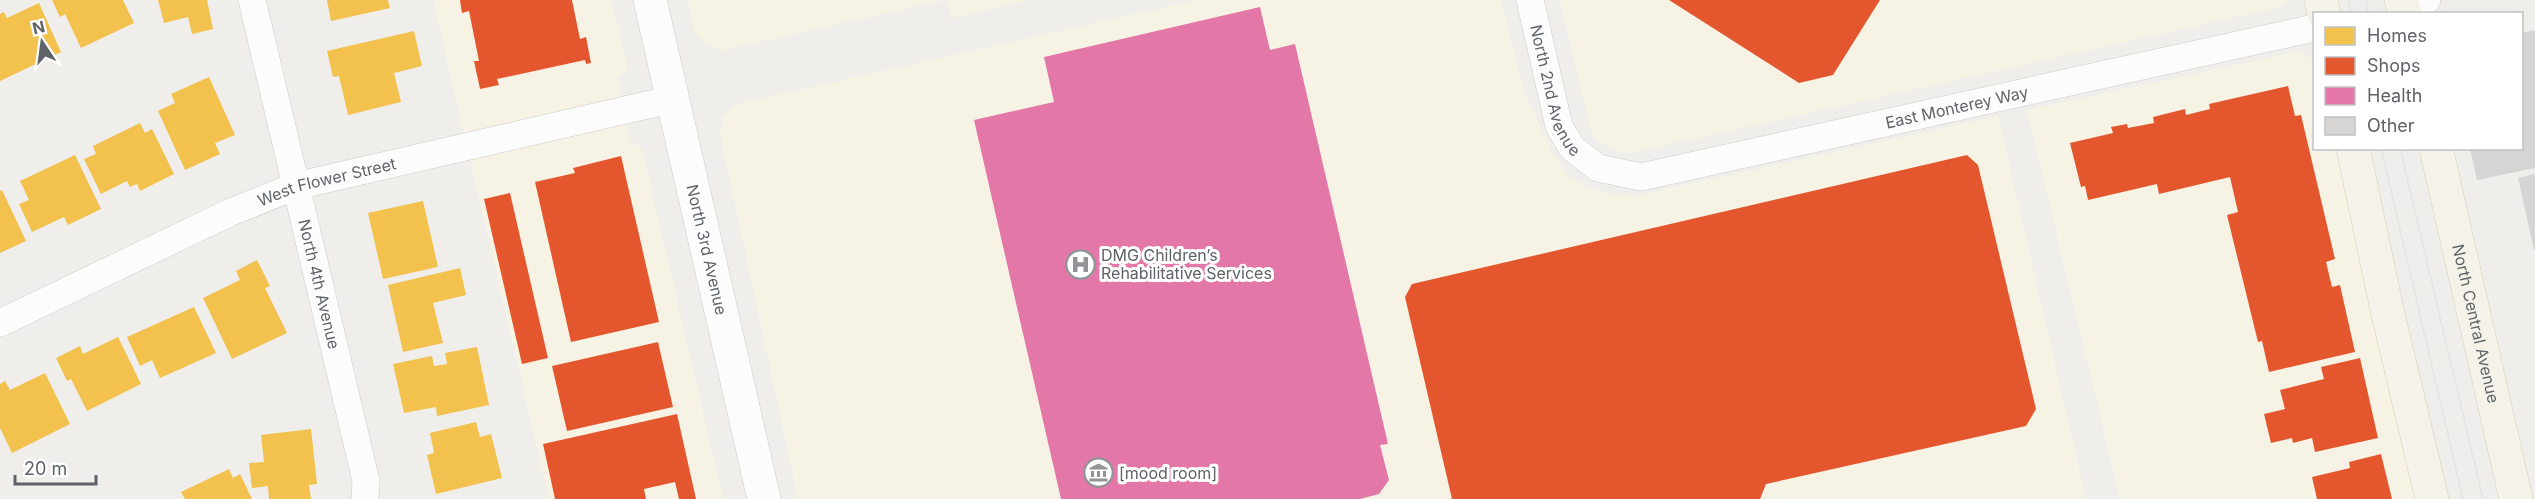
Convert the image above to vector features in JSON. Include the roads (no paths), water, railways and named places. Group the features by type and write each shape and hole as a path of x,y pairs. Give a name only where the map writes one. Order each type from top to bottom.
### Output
{"main road":[{"path":"2353,150 2385,300 2432,499"},
{"name":"North Central Avenue","path":"2436,150 2516,499"}],"street":[{"name":"North 4th Avenue","path":"252,0 366,481 365,499"},
{"name":"North 3rd Avenue","path":"650,0 764,499"},
{"name":"North 2nd Avenue","path":"1530,0 1559,126 1572,148 1598,168"},
{"name":"East Monterey Way","path":"1598,168 1641,177 2313,28"},
{"name":"West Flower Street","path":"0,323 231,212 296,186 673,99"}],"tram line":[{"path":"2348,0 2351,12"},
{"path":"2366,0 2368,12"},
{"path":"2381,150 2463,499"},
{"path":"2400,150 2483,499"}],"place":[{"name":"DMG Children’s Rehabilitative Services","path":"1080,264"},
{"name":"[mood room]","path":"1098,473"}]}
